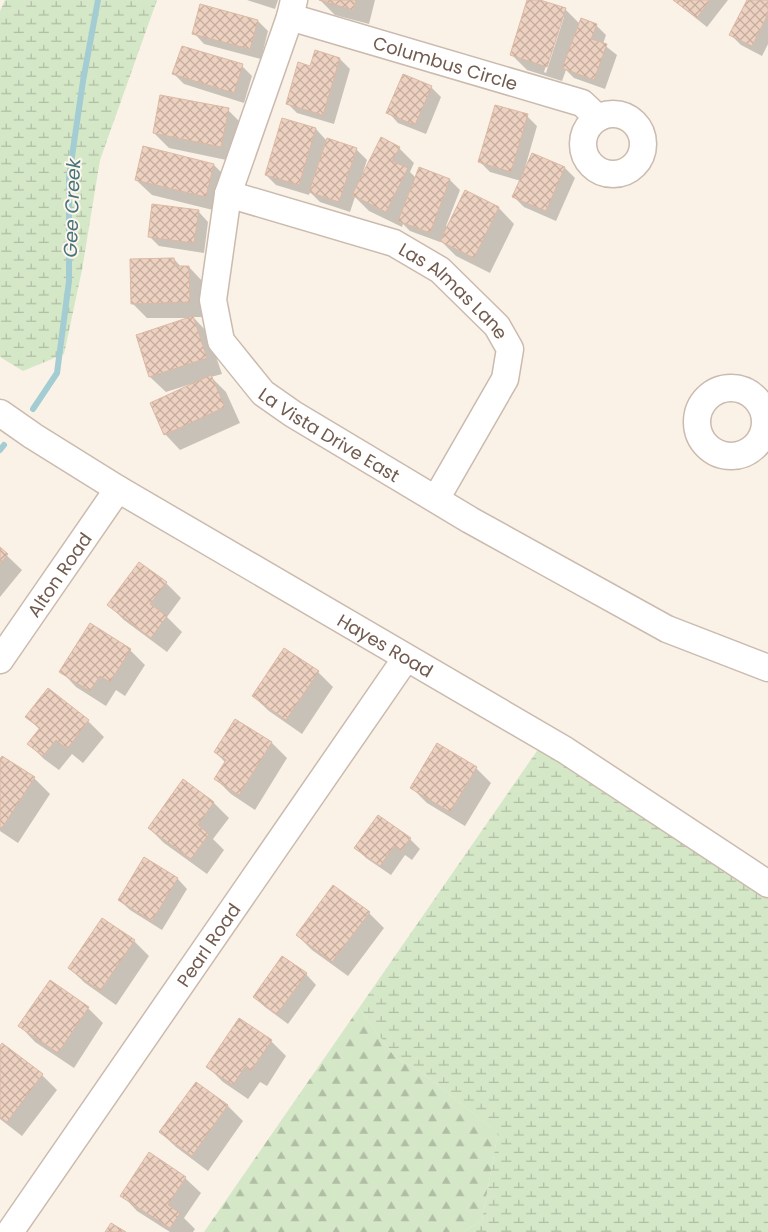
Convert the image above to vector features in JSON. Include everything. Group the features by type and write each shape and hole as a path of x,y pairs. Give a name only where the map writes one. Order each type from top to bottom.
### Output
{"street":[{"name":"Columbus Circle","path":"292,8 582,102 598,118"},
{"name":"La Vista Drive East","path":"292,8 228,194 212,300 221,341 263,394 470,520 667,629 768,668"},
{"name":"Las Almas Lane","path":"228,194 394,243 440,270 497,326 510,349 505,379 436,499"},
{"name":"Hayes Road","path":"0,413 118,489 565,750 768,884"},
{"name":"Alton Road","path":"0,660 118,489"},
{"name":"Pearl Road","path":"10,1232 406,658"}],"green space":[{"path":"5,0 157,0 100,160 82,270 64,354 23,371 0,357 0,11"},
{"path":"539,748 768,898 768,1232 463,1232 482,1220 498,1133 421,1072 395,1057 359,1008"},
{"path":"359,1008 395,1057 421,1072 498,1133 482,1220 463,1232 204,1232"}],"building":[{"path":"319,0 356,0 353,10"},
{"path":"527,0 540,0 566,8 547,67 510,55"},
{"path":"673,0 710,0 697,18"},
{"path":"747,0 768,0 768,14 752,46 729,35"},
{"path":"200,4 258,20 250,49 192,34"},
{"path":"581,18 597,24 591,39 607,44 594,80 562,68"},
{"path":"182,46 243,64 234,93 172,74"},
{"path":"315,50 340,58 323,115 286,104 298,62 310,66"},
{"path":"403,74 432,86 415,125 386,113"},
{"path":"160,95 229,108 221,147 153,133"},
{"path":"495,105 528,114 511,172 478,162"},
{"path":"282,118 316,128 299,185 265,175"},
{"path":"381,137 400,147 392,161 408,168 386,212 352,195"},
{"path":"327,138 357,148 339,202 309,192"},
{"path":"143,146 214,164 206,197 135,180"},
{"path":"532,153 565,167 546,211 512,197"},
{"path":"419,167 450,179 430,233 398,221"},
{"path":"465,190 499,207 474,258 440,241"},
{"path":"152,204 199,210 194,243 148,237"},
{"path":"174,258 175,266 189,266 190,302 131,304 130,259"},
{"path":"193,316 207,358 149,377 136,335"},
{"path":"211,375 225,407 164,435 150,403"},
{"path":"0,547 8,554 0,564"},
{"path":"139,562 167,582 150,604 167,616 151,638 107,605"},
{"path":"90,623 131,649 110,682 100,676 90,691 59,672"},
{"path":"284,648 319,671 286,720 252,696"},
{"path":"48,688 89,720 67,749 56,740 43,756 27,744 40,728 25,717"},
{"path":"235,719 272,742 239,795 214,779 226,760 214,752"},
{"path":"437,743 477,767 450,812 410,788"},
{"path":"2,756 35,777 2,828 0,827 0,759"},
{"path":"183,779 214,802 198,825 209,834 191,859 148,828"},
{"path":"378,815 411,838 401,851 394,846 380,866 354,848"},
{"path":"144,857 178,878 152,921 118,900"},
{"path":"333,885 370,912 332,962 296,935"},
{"path":"102,918 135,940 100,991 68,968"},
{"path":"282,956 307,973 277,1014 253,997"},
{"path":"50,980 89,1007 58,1053 18,1026"},
{"path":"239,1018 272,1040 251,1071 245,1067 233,1085 206,1067"},
{"path":"2,1043 43,1074 7,1122 0,1117 0,1046"},
{"path":"196,1082 228,1105 192,1156 159,1132"},
{"path":"149,1152 186,1177 168,1205 180,1213 170,1228 120,1196"},
{"path":"111,1223 126,1232 105,1232"}],"waterway":[{"name":"Gee Creek","path":"33,409 57,373 69,281 69,177 83,81 98,0"},
{"name":"Gee Creek","path":"0,450 4,445"}]}
